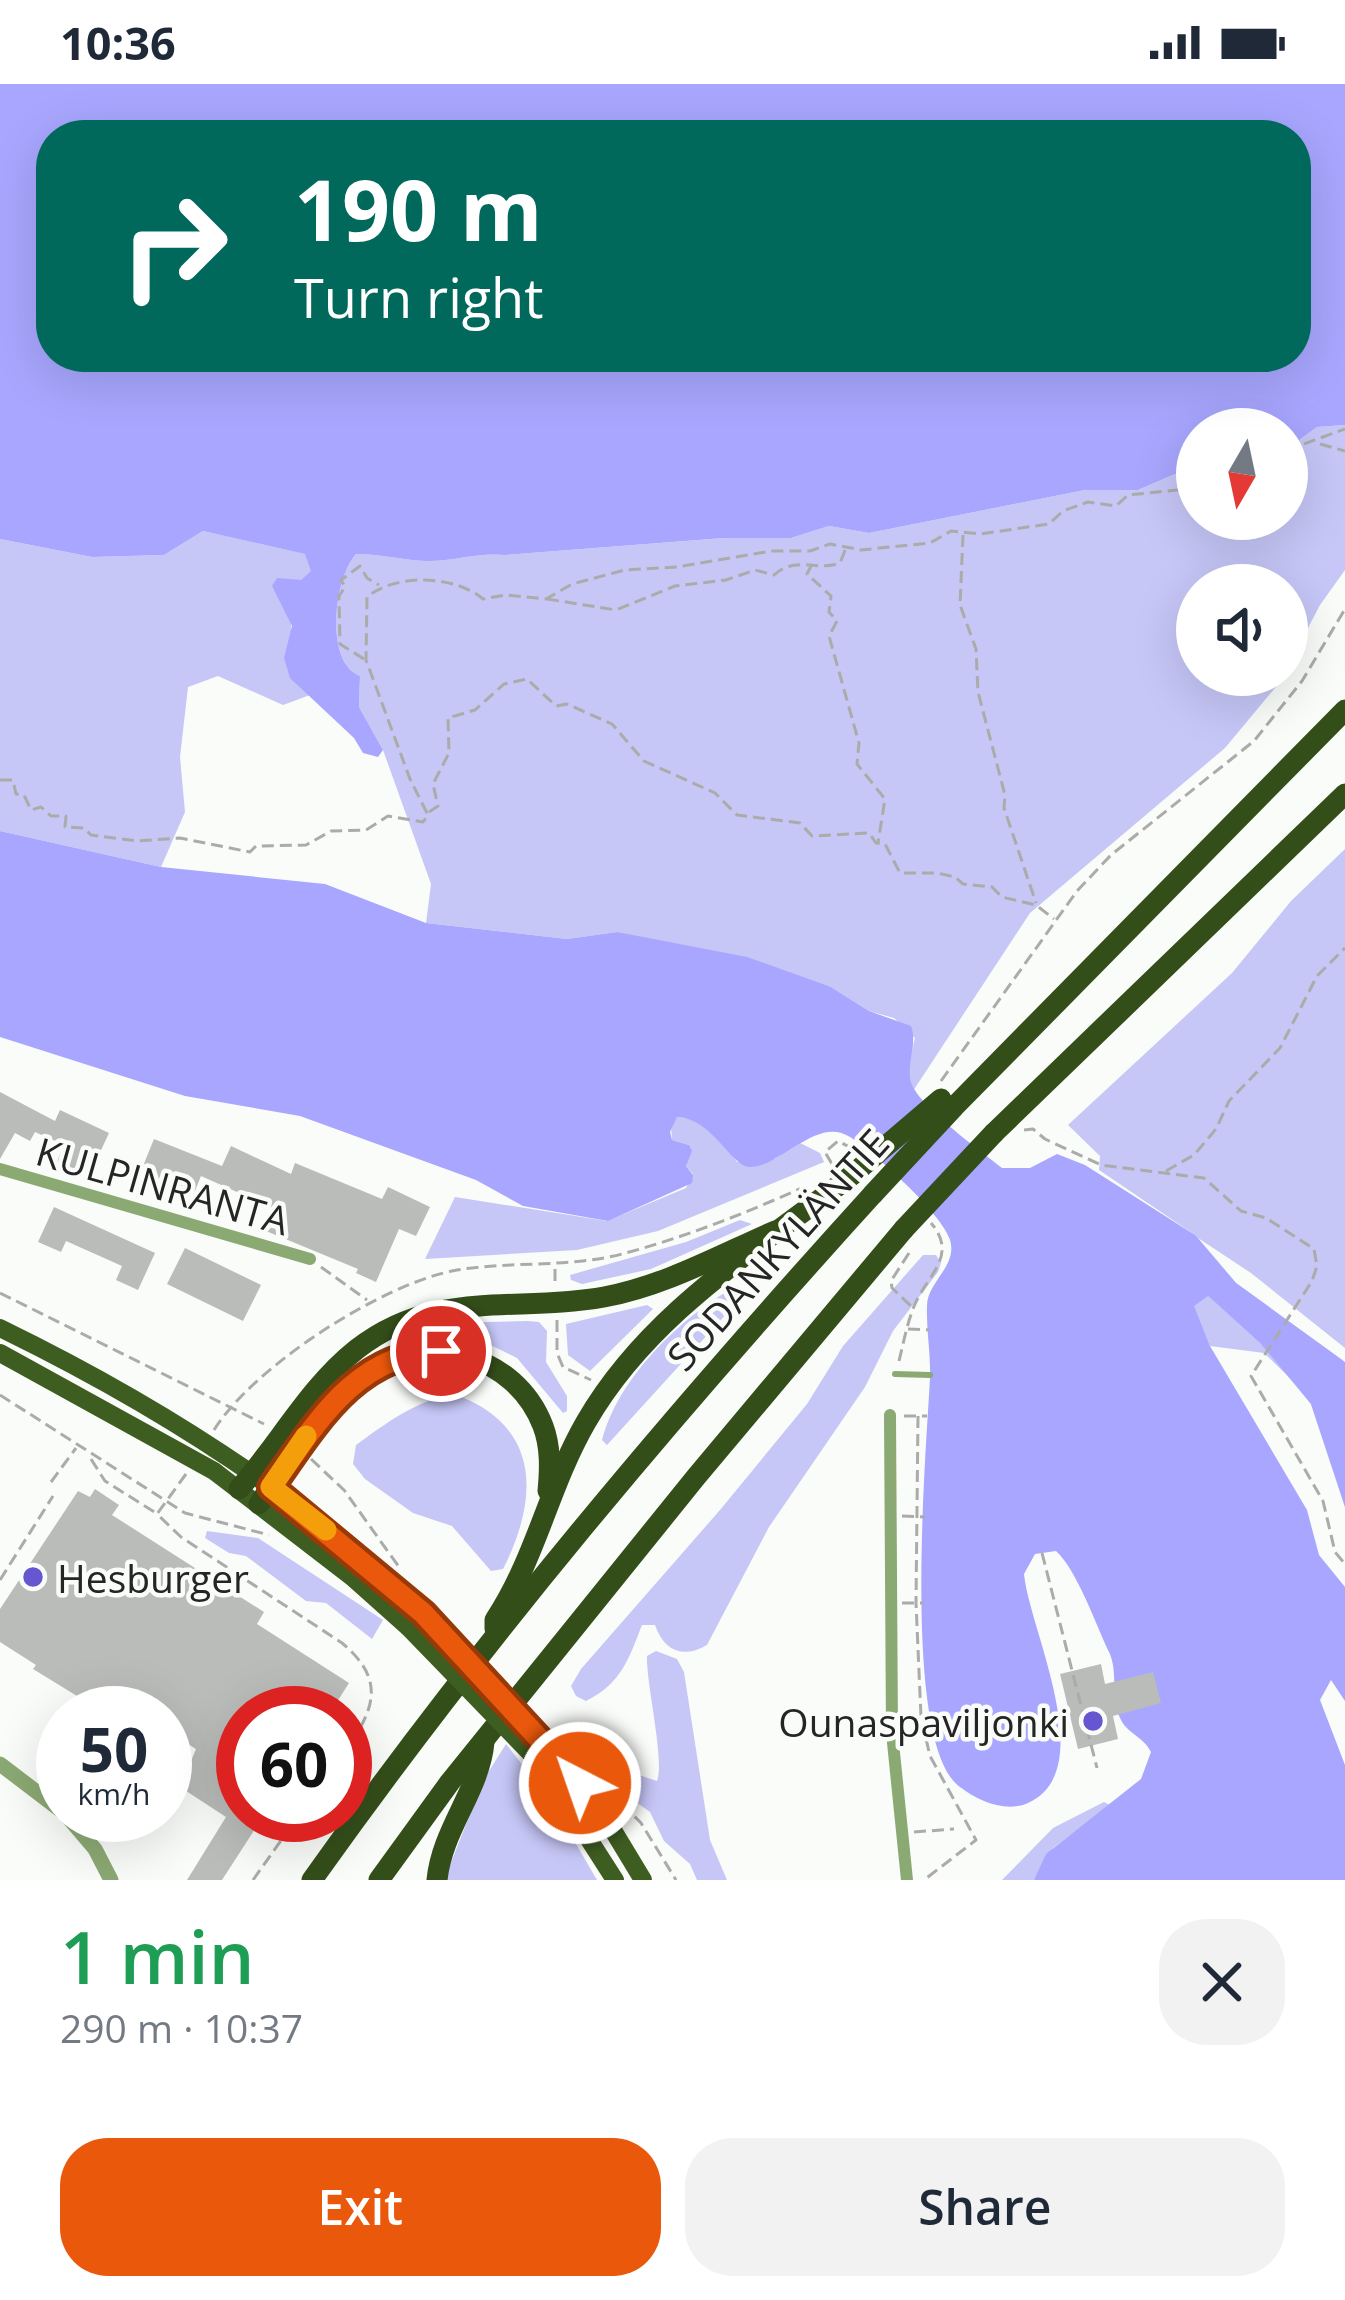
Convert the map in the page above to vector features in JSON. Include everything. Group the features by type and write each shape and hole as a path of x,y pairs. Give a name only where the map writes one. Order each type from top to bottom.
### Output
{"highway":[{"path":"495,1642 495,1620 528,1564 586,1423 618,1373 704,1285 952,1089 978,1081 1345,710"},
{"name":"SODANKYLÄNTIE","path":"379,1880 484,1741 762,1395 911,1235 994,1133 1345,794"},
{"name":"SODANKYLÄNTIE","path":"312,1880 689,1400 873,1194 942,1099"},
{"path":"255,1489 333,1371 371,1340 402,1324 475,1303 570,1301 639,1289 775,1231"},
{"path":"255,1489 361,1375 393,1358 441,1351 484,1362 535,1410 544,1428 550,1462 547,1513"},
{"path":"436,1876 453,1818 482,1765 484,1741"}],"main road":[{"path":"0,1328 203,1441 546,1756 601,1812 644,1880"},
{"path":"0,1353 255,1489 423,1613 546,1756 614,1880"}],"street":[{"name":"KULPINRANTA","path":"0,1168 310,1258"},
{"path":"890,1415 892,1732 907,1880"},
{"path":"0,1764 36,1792"},
{"path":"89,1842 111,1880"}],"lane":[{"path":"895,1374 930,1375"}],"path":[{"path":"1316,443 1325,434 1345,429"},
{"path":"1308,445 1345,451"},
{"path":"546,599 572,584 625,570 676,568 772,551 810,551 830,544 930,544 951,531 1048,524 1063,511 1088,502 1116,506 1128,494 1176,490"},
{"path":"967,532 959,563 960,605 976,649 978,692 1005,794 1004,808 1036,905"},
{"path":"427,813 366,659 367,598 380,586 406,579 468,588 483,599 506,595 616,610 675,586 726,580 755,570 774,575 789,564 833,566 840,563 847,547"},
{"path":"814,563 808,574 831,596 830,612 837,621 829,636 859,743 857,764 885,799 878,843"},
{"path":"366,659 340,644 340,593 345,587 340,580 361,566 380,586"},
{"path":"942,1099 968,1046 1054,919 1111,855 1254,741 1302,681 1345,610"},
{"path":"0,780 13,780 16,794 24,794 31,810 40,807 51,816 66,816 65,826 138,841 180,838 250,851 256,846 306,844 331,831 366,830 388,817 423,822 438,806 433,784 449,753 448,718 475,710 504,684 527,679 556,706 567,704 612,724 644,761 715,793 737,814 800,823 812,836 869,833 885,844 900,873 956,877 963,884 992,887 1002,897 1036,905 1054,919"},
{"path":"1161,1174 1194,1155 1216,1129 1228,1101 1280,1048 1317,976 1345,947"},
{"path":"1033,1129 1100,1165 1204,1178 1240,1211 1266,1218 1314,1250 1317,1266 1312,1281 1250,1376 1323,1501 1335,1552 1345,1564"},
{"path":"838,1141 826,1151 844,1173"},
{"path":"210,1436 233,1406 315,1337 369,1302 418,1279 454,1270 624,1254 809,1185"},
{"path":"895,1374 912,1308 891,1281 911,1235"},
{"path":"310,1258 369,1302"},
{"path":"555,1262 555,1289"},
{"path":"0,1293 276,1430"},
{"path":"557,1312 557,1353 563,1367 593,1381"},
{"path":"908,1330 929,1330"},
{"path":"0,1395 166,1502 200,1519 276,1537"},
{"path":"890,1415 927,1416"},
{"path":"918,1416 922,1516 917,1684 924,1740 976,1840 924,1880"},
{"path":"51,1483 76,1447"},
{"path":"87,1454 105,1481 342,1643 363,1663 371,1686"},
{"path":"308,1456 360,1510 408,1581"},
{"path":"158,1514 190,1469"},
{"path":"0,1580 53,1496"},
{"path":"904,1516 922,1516"},
{"path":"1042,1552 1097,1768"},
{"path":"905,1603 924,1603"},
{"path":"904,1684 925,1685"},
{"path":"913,1742 924,1740"},
{"path":"593,1774 641,1822 676,1880"},
{"path":"901,1833 954,1829"},
{"path":"253,1880 280,1842"}],"shaded area":[{"path":"0,84 1345,84 1345,425 1317,427 1308,434 1308,408 1176,408 1176,474 1138,490 1085,490 869,533 829,526 791,538 724,538 435,561 356,554 342,582 337,638 341,655 360,676 359,707 383,750 378,757 363,753 354,738 290,678 284,658 292,626 272,586 277,578 301,580 311,571 305,554 203,531 164,555 92,557 0,539"},
{"path":"1345,425 1345,570 1308,628 1308,564 1176,564 1176,696 1268,696 1225,748 1030,913 913,1091 908,1069 915,1038 894,1018 869,1011 831,987 617,932 567,939 426,923 431,884 383,750 359,707 360,676 349,668 337,638 342,582 356,554 435,561 725,538 791,538 829,526 869,533 1085,490 1138,490 1175,474 1176,540 1308,540 1308,434 1317,427"},
{"path":"203,531 306,554 312,571 301,580 272,586 291,623 287,667 310,695 283,705 218,676 188,687 180,757 185,812 161,867 0,831 0,539 92,557 164,555"},
{"path":"0,831 161,867 325,884 426,923 567,939 617,932 747,957 831,987 869,1011 911,1026 910,1075 916,1092 1002,1168 1030,1168 1057,1154 1085,1165 1195,1235 1236,1283 1345,1362 1345,1507 1311,1404 1261,1344 1208,1296 1194,1306 1210,1346 1307,1510 1319,1555 1345,1587 1345,1701 1331,1680 1320,1700 1345,1765 1345,1880 1034,1880 1046,1854 1141,1779 1151,1752 1120,1718 1109,1652 1079,1584 1056,1551 1035,1554 1024,1574 1060,1731 1059,1761 1049,1786 1020,1806 993,1804 960,1787 942,1760 930,1716 924,1659 922,1530 930,1378 927,1306 950,1258 950,1240 906,1184 861,1145 837,1132 825,1133 749,1167 700,1125 677,1117 670,1132 672,1140 689,1145 692,1151 686,1166 693,1175 692,1183 608,1221 523,1206 476,1180 300,1116 185,1096 0,1037"},
{"path":"1345,849 1345,1348 1251,1273 1198,1238 1236,1283 1345,1362 1211,1278 1195,1235 1099,1170 1100,1156 1068,1125 1232,973 1291,901"},
{"path":"677,1117 704,1126 737,1162 775,1159 800,1143 820,1153 824,1162 658,1231 577,1250 425,1259 455,1197 607,1221 686,1188 693,1174 686,1166 689,1145 672,1140 671,1125"},
{"path":"740,1220 752,1224 651,1269 582,1284 571,1280 570,1275 686,1242"},
{"path":"923,1255 936,1255 941,1263 938,1272 893,1331 865,1387 769,1527 707,1645 675,1650 655,1625 642,1625 616,1678 586,1701 576,1696 571,1686 581,1669 720,1510 807,1404 843,1346"},
{"path":"731,1289 737,1290 739,1300 607,1445 602,1440 610,1418 636,1374 671,1334"},
{"path":"1207,1295 1261,1344 1345,1407 1345,1507 1311,1404 1264,1353 1210,1346 1193,1306"},
{"path":"647,1305 653,1309 590,1371 568,1355 566,1324"},
{"path":"539,1322 547,1331 546,1362 567,1396 563,1413 517,1358 476,1338 439,1333 443,1323"},
{"path":"454,1394 503,1424 525,1466 523,1515 503,1569 491,1571 452,1526 413,1513 365,1479 353,1464 356,1445 379,1428 414,1407"},
{"path":"207,1531 258,1538 383,1620 372,1639 326,1603 306,1601 246,1556 229,1553 205,1538"},
{"path":"656,1651 677,1659 684,1672 710,1840 727,1880 697,1880 690,1864 664,1841 650,1812 619,1790 592,1755 593,1742 609,1740 639,1775 657,1781 659,1757 647,1656"},
{"path":"506,1744 551,1801 597,1880 444,1880 484,1779"},
{"path":"1104,1802 1110,1805 1053,1848 1034,1880 1002,1880 1053,1828"}],"building":[{"path":"0,1092 55,1121 60,1110 109,1133 96,1161 82,1155 74,1173 56,1164 64,1145 35,1132 30,1141 15,1133 0,1159"},
{"path":"154,1139 222,1166 231,1146 291,1174 295,1163 382,1199 388,1187 430,1207 416,1236 399,1229 376,1282 356,1273 358,1269 266,1231 277,1210 201,1176 195,1191 173,1182 166,1199 150,1192 156,1177 141,1171"},
{"path":"54,1207 155,1253 138,1290 116,1280 122,1266 66,1241 61,1252 38,1242"},
{"path":"185,1248 261,1285 243,1321 167,1284"},
{"path":"95,1489 119,1505 112,1515 264,1612 257,1624 349,1683 216,1686 216,1810 192,1795 196,1749 192,1747 192,1686 61,1686 0,1642 0,1609 78,1491 90,1497"},
{"name":"Ounaspaviljonki","path":"1101,1664 1105,1684 1153,1672 1161,1703 1113,1716 1118,1739 1078,1749 1060,1674"},
{"path":"216,1833 216,1842 247,1842 222,1880 187,1880"}],"slow traffic":[{"path":"306,1436 271,1487 326,1530"}],"place":[{"name":"Hesburger","path":"33,1577"},
{"name":"Ounaspaviljonki","path":"1093,1721"}],"route":[{"path":"441,1351 393,1358 361,1375 308,1435 271,1487 408,1598 476,1665 580,1783"}]}
